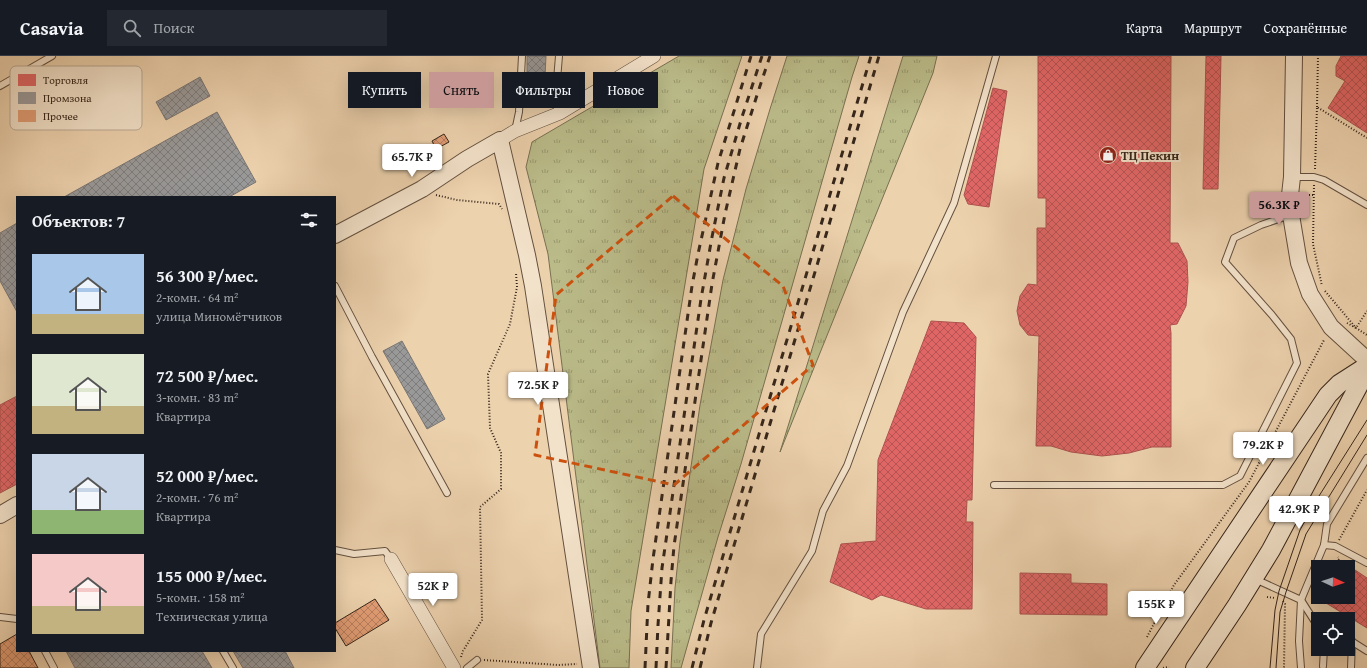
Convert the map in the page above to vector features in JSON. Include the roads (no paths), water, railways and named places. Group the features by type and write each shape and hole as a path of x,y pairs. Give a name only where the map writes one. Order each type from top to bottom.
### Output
{"main road":[{"path":"1145,668 1328,395 1339,384 1367,366"},
{"path":"1195,668 1271,550 1367,370"}],"street":[{"path":"336,234 422,189 467,159 515,131 560,114 654,56"},
{"path":"1294,56 1292,177 1290,195 1291,215 1299,263 1310,294 1331,327 1367,360"},
{"path":"500,140 533,286 591,666"},
{"path":"0,515 16,506"},
{"path":"391,559 457,665"}],"lane":[{"path":"35,66 52,56"},
{"path":"515,131 519,112 522,56"},
{"path":"559,56 555,104 560,114"},
{"path":"757,668 761,634 812,551 823,511 847,466 903,312 954,203 996,56"},
{"path":"0,86 10,80"},
{"path":"1292,177 1314,177 1324,180 1367,205"},
{"path":"994,485 1223,485 1240,476 1297,363 1292,339 1225,262 1234,238 1261,225 1291,215"},
{"path":"336,288 372,357 447,492"},
{"path":"1301,668 1299,641 1301,600 1324,545 1327,524 1367,458"},
{"path":"1324,545 1335,546 1367,563"},
{"path":"336,550 354,554 385,551 391,559"},
{"path":"1254,578 1301,600 1311,616"},
{"path":"0,617 16,619"},
{"path":"1355,643 1367,650"},
{"path":"46,652 54,668"},
{"path":"224,652 233,668"},
{"path":"1323,666 1324,656"},
{"path":"1351,656 1351,668"},
{"path":"467,668 477,660"}],"tram line":[{"path":"1270,668 1275,610 1279,591 1300,530 1319,496 1367,420"},
{"path":"1276,668 1280,612 1306,534 1367,435"}],"railway":[{"path":"645,668 648,604 653,559 692,286 718,163 751,56"},
{"path":"656,668 662,568 701,299 724,178 762,56"},
{"path":"666,668 674,546 712,284 725,214 740,149 770,56"},
{"path":"692,668 704,620 871,56"},
{"path":"700,668 711,623 879,56"}],"place":[{"name":"ТЦ Пекин","path":"1108,155"}]}
